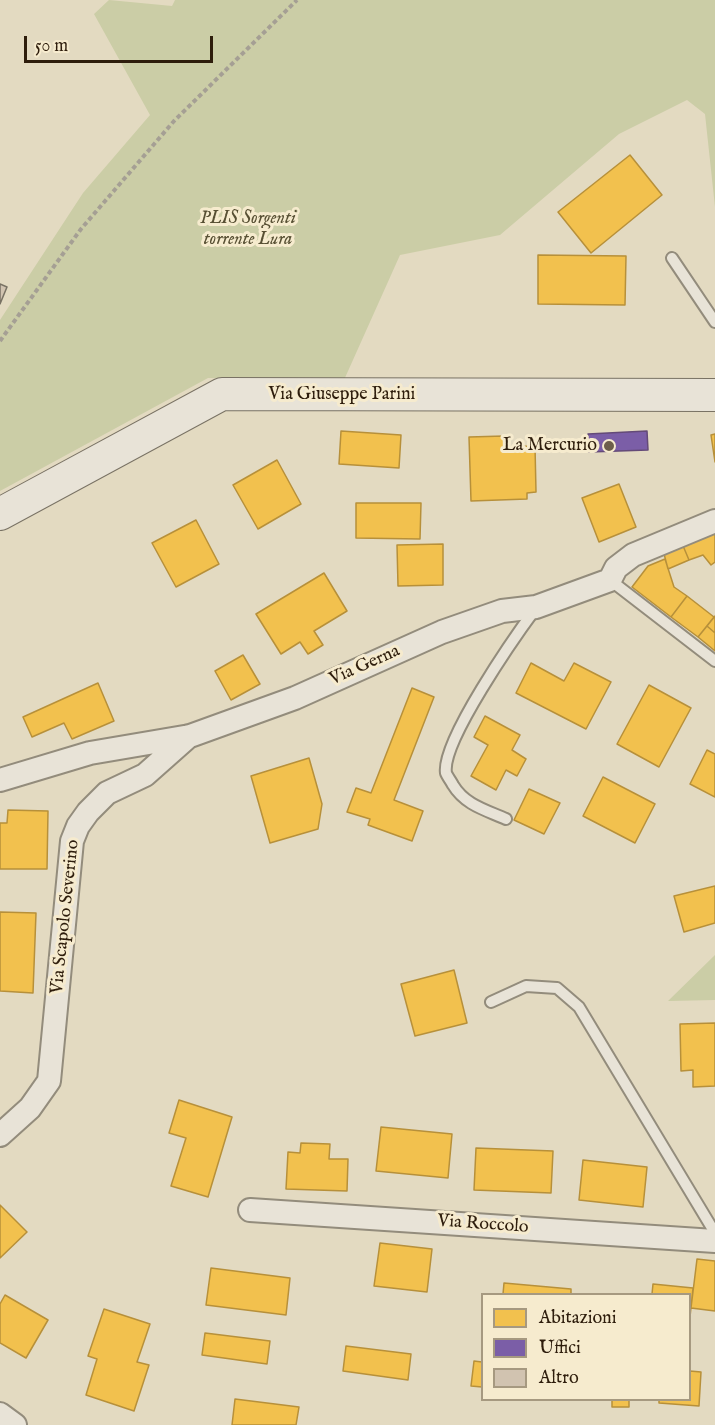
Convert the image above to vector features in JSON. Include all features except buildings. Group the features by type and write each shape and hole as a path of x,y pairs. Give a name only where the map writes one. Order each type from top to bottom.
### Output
{"street":[{"name":"Via Giuseppe Parini","path":"0,514 222,394 715,395"},
{"name":"Via Gerna","path":"0,780 90,753 190,736 295,698 442,632 502,610 536,608 610,580 616,568 633,555 715,521"},
{"name":"Via Scapolo Severino","path":"0,1135 30,1108 49,1081 72,841 78,826 107,793 145,775 190,736"},
{"name":"Via Roccolo","path":"250,1210 715,1241"},
{"path":"0,1414 15,1425"}],"lane":[{"path":"672,258 715,321"},
{"path":"610,580 715,661"},
{"path":"506,819 471,805 456,790 446,773 448,753 466,717 518,632 536,608"},
{"path":"491,1002 526,986 557,988 579,1007 715,1233"}],"path":[{"path":"0,341 81,229 174,121 297,0"}],"green space":[{"name":"PLIS Sorgenti torrente Lura","path":"109,0 172,6 175,0 715,0 715,207 705,114 687,100 619,134 500,235 400,255 344,380 208,378 0,491 0,320 83,193 150,115 94,14"},
{"path":"715,955 715,1000 668,1001"}],"place":[{"name":"La Mercurio","path":"609,446"}]}
